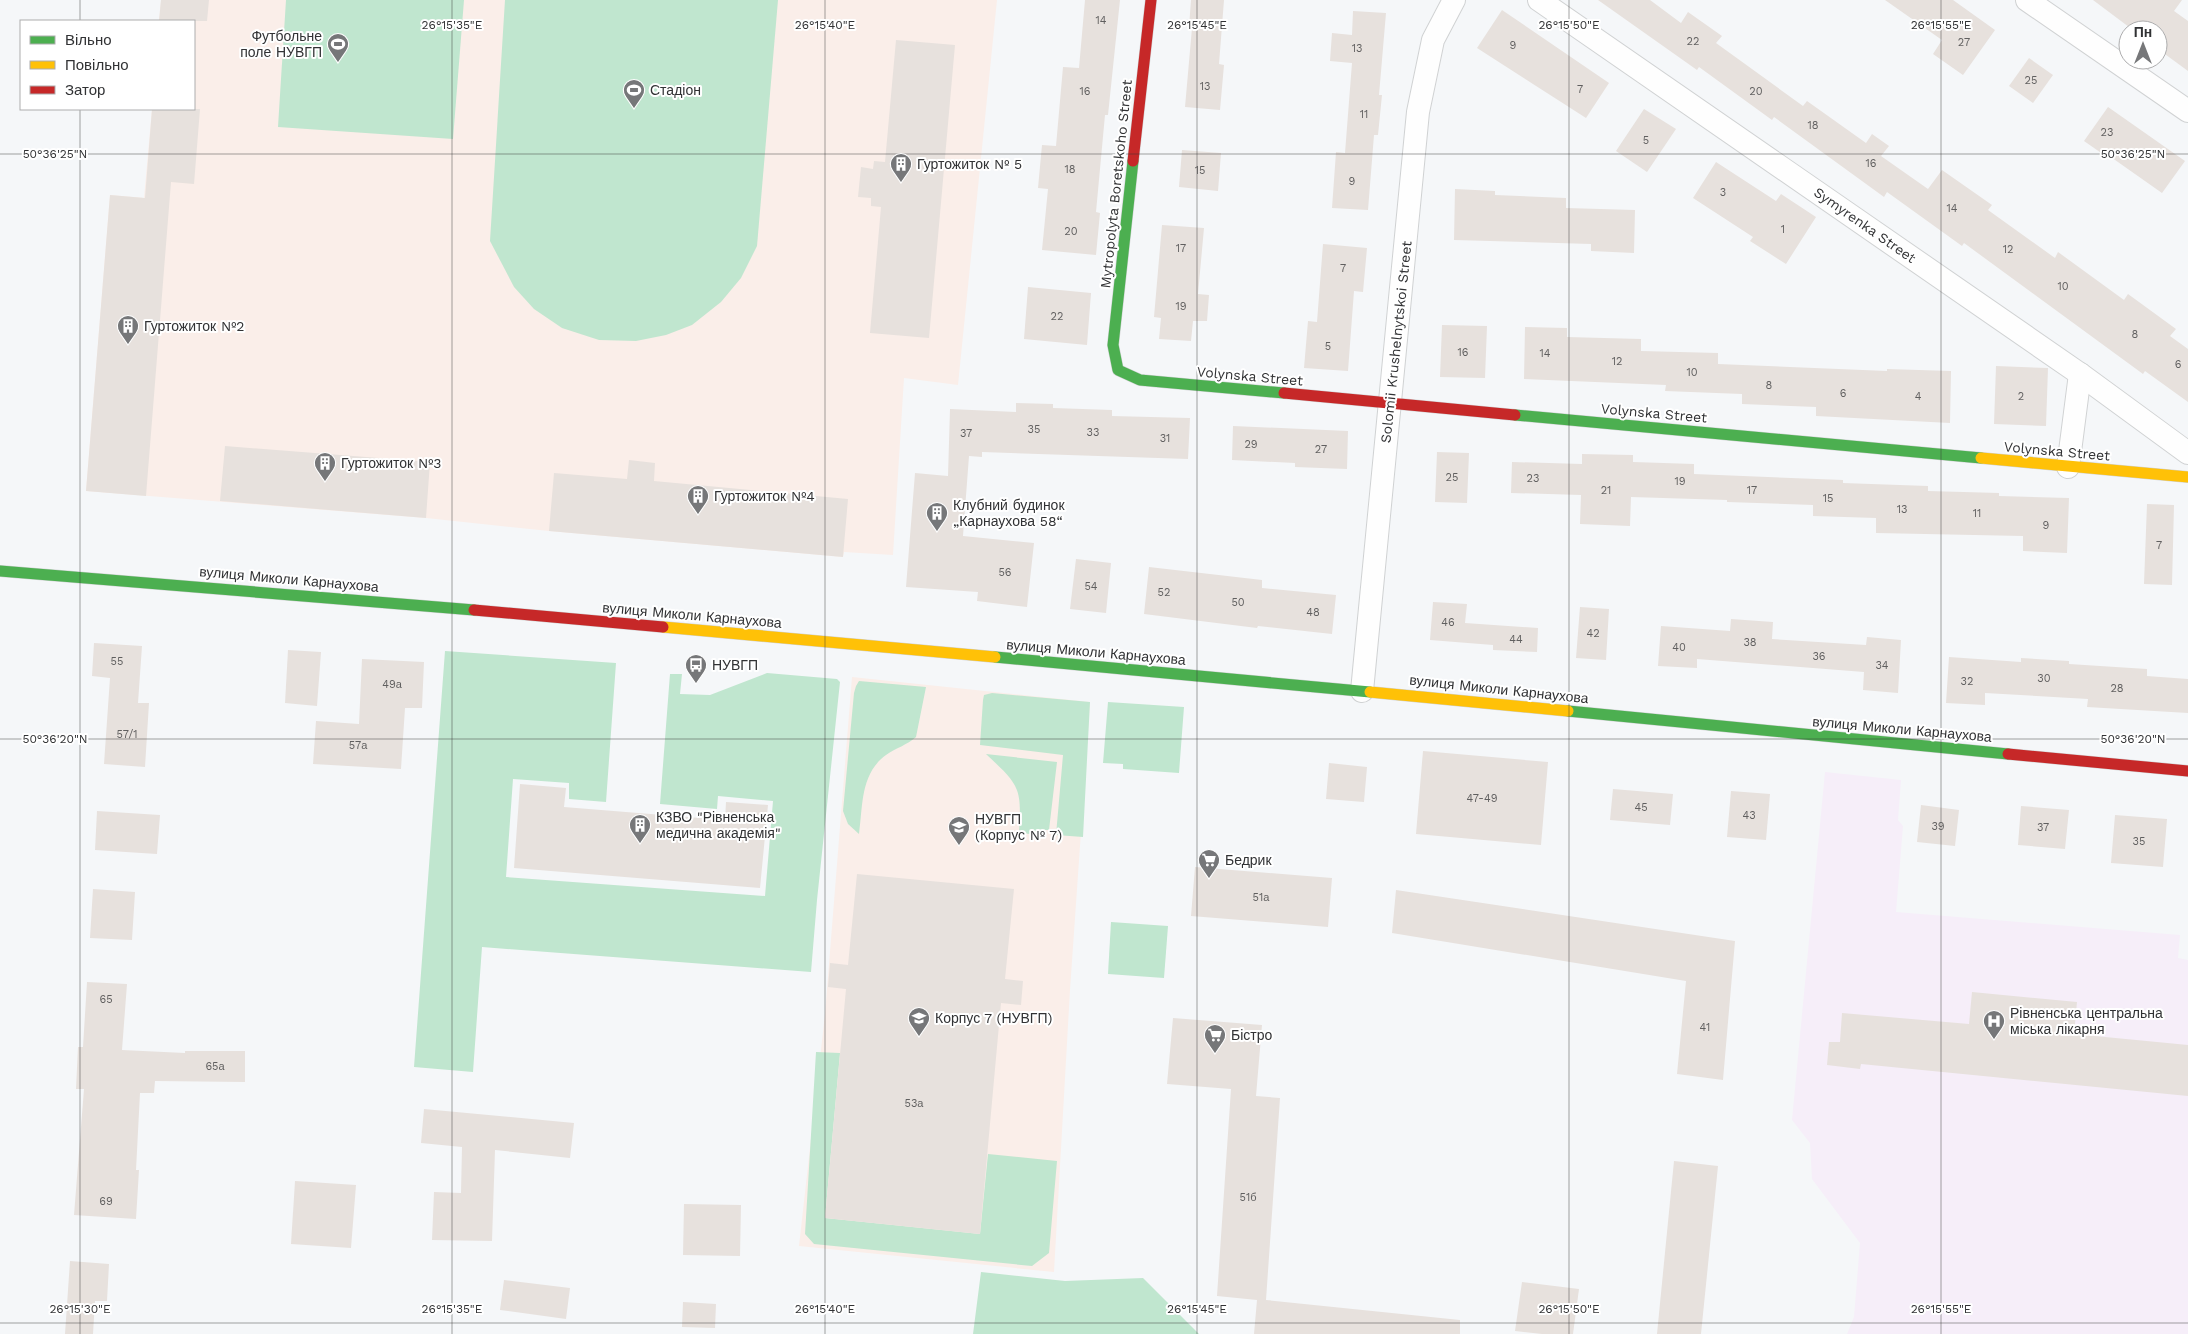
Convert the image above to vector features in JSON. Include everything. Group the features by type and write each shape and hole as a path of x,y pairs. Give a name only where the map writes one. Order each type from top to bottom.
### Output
{"main road":[{"name":"Mytropolyta Boretskoho Street","path":"1118,370 1113,345 1151,0"},
{"name":"Volynska Street","path":"1118,370 1140,380 2188,477"},
{"name":"вулиця Миколи Карнаухова","path":"0,571 404,603 1362,691 2188,771"}],"street":[{"name":"Solomii Krushelnytskoi Street","path":"1362,691 1421,93 1433,40 1454,0"},
{"name":"Symyrenka Street","path":"1539,0 2080,374 2188,453"},
{"path":"2027,0 2188,111"},
{"path":"2068,467 2080,374"}],"shaded area":[{"path":"161,0 997,0 958,385 904,378 893,555 844,552 843,557 426,518 86,491 110,195 144,198 152,110 195,110 195,20 159,20"},
{"name":"НУВГП (Корпус № 7)","path":"852,677 1090,702 1070,990 1054,1272 799,1246 825,1014"},
{"name":"Рівненська центральна міська лікарня","path":"1825,772 1901,780 1898,820 1903,826 1896,912 2180,935 2178,958 2188,960 2188,1334 1847,1334 1854,1317 1860,1243 1812,1179 1810,1143 1792,1120"}],"green space":[{"name":"Футбольне поле НУВГП","path":"286,0 464,0 453,139 278,127"},
{"name":"Стадіон","path":"505,0 778,0 757,246 741,278 721,302 692,325 666,335 636,341 599,340 562,328 534,309 514,287 490,241"},
{"path":"445,651 616,663 606,802 569,799 569,783 513,779 506,877 765,896 773,801 718,796 717,809 660,804 670,674 682,674 680,694 710,695 767,673 837,679 840,682 811,972 482,947 473,1072 414,1067"},
{"path":"859,681 926,687 916,737 886,755 871,771 864,791 859,834 848,824 843,811 854,693"},
{"path":"992,693 1090,702 1083,837 1056,835 1063,755 980,745 984,695"},
{"path":"1108,702 1184,707 1179,773 1123,769 1123,764 1103,763"},
{"path":"986,754 1057,762 1049,830 1045,830 1042,835 1019,833 1020,806 1016,788 1006,773"},
{"path":"1111,922 1168,926 1164,978 1108,974"},
{"path":"816,1052 840,1053 825,1218 980,1234 988,1154 1057,1161 1049,1253 1032,1266 814,1244 805,1234"},
{"path":"981,1272 1065,1281 1143,1278 1199,1334 973,1334"}],"building":[{"path":"161,0 209,0 207,21 159,20"},
{"path":"1085,0 1120,0 1108,115 1105,115 1096,212 1100,213 1096,255 1042,250 1048,189 1038,188 1042,145 1056,146 1063,67 1079,68"},
{"path":"1191,0 1224,0 1219,64 1224,65 1220,110 1185,107 1192,28 1189,27"},
{"path":"1598,0 1650,0 1681,23 1688,12 1722,36 1716,43 1803,106 1807,101 1866,143 1872,134 1889,146 1881,156 1928,189 1942,170 1992,205 1988,210 2055,258 2058,252 2124,300 2128,294 2176,329 2170,336 2188,349 2188,402 2145,371 2143,374 1964,243 1962,246 1887,192 1884,197 1774,117 1772,120 1699,67 1697,70"},
{"path":"1885,0 1953,0 1995,30 1963,75 1933,54 1942,40"},
{"path":"2093,0 2182,0 2174,11 2188,21 2188,71 2168,56 2168,20 2120,20"},
{"path":"1502,10 1609,83 1586,118 1477,48"},
{"path":"1353,11 1386,13 1379,95 1382,95 1378,135 1374,135 1368,210 1332,208 1336,152 1345,153 1352,63 1330,61 1332,33 1352,35"},
{"name":"Гуртожиток № 5","path":"896,40 955,45 929,338 870,333 881,207 871,206 871,198 858,197 861,167 873,169 874,161 885,162"},
{"path":"2029,58 2053,75 2033,103 2009,86"},
{"path":"2108,107 2185,161 2162,193 2108,155 2107,157 2084,141"},
{"name":"Гуртожиток №2","path":"200,109 194,184 171,182 146,496 86,491 110,195 145,198 152,110"},
{"path":"1644,109 1676,129 1647,172 1616,151"},
{"path":"1182,150 1221,153 1218,191 1179,187"},
{"path":"1716,162 1776,201 1781,194 1816,217 1786,264 1750,241 1753,237 1693,198"},
{"path":"1455,189 1495,191 1495,195 1566,198 1566,208 1635,210 1634,253 1591,251 1591,244 1454,240"},
{"path":"1162,225 1204,228 1198,294 1209,295 1207,321 1193,321 1191,341 1159,339 1161,318 1154,317"},
{"path":"1323,244 1367,248 1363,292 1354,291 1348,371 1304,368 1308,321 1317,322"},
{"path":"1028,287 1091,293 1087,345 1024,339"},
{"path":"1442,325 1487,326 1485,378 1440,377"},
{"path":"1525,327 1567,328 1567,337 1641,339 1641,351 1718,353 1718,364 1887,371 1887,369 1951,371 1950,423 1816,416 1816,407 1742,404 1742,394 1665,391 1666,385 1524,379"},
{"path":"1996,366 2048,368 2046,426 1994,424"},
{"path":"1016,403 1053,404 1053,408 1112,410 1112,416 1190,418 1188,459 982,452 982,457 969,456 963,536 1034,543 1027,607 977,601 978,592 906,587 915,473 948,476 950,409 1016,412"},
{"path":"1233,426 1348,431 1347,469 1295,467 1295,463 1232,460"},
{"name":"Гуртожиток №3","path":"225,446 430,462 426,518 220,501"},
{"path":"1437,452 1469,453 1467,503 1435,502"},
{"path":"1582,454 1633,455 1633,462 1694,464 1694,474 1843,480 1843,483 1928,486 1928,491 1999,493 1999,496 2069,498 2067,553 2023,551 2023,536 1876,533 1876,518 1813,516 1813,505 1631,497 1630,526 1580,524 1581,495 1511,493 1512,462 1582,464"},
{"name":"Гуртожиток №4","path":"629,460 655,463 654,481 848,499 843,557 549,531 554,473 627,479"},
{"path":"2147,504 2174,505 2172,585 2144,584"},
{"path":"1076,559 1111,563 1106,613 1070,609"},
{"path":"1149,567 1262,580 1262,588 1336,595 1332,634 1258,626 1257,628 1144,614"},
{"path":"1433,602 1467,604 1465,623 1538,628 1537,652 1493,650 1493,645 1430,640"},
{"path":"1580,607 1609,609 1606,660 1576,658"},
{"path":"1731,619 1773,622 1772,639 1866,645 1867,637 1901,640 1898,693 1863,690 1864,672 1697,659 1697,668 1658,666 1661,626 1730,631"},
{"path":"94,643 142,646 138,703 149,703 145,767 104,764 110,678 92,676"},
{"path":"288,650 321,652 317,706 285,703"},
{"path":"1949,657 2021,662 2021,658 2069,661 2069,664 2147,669 2147,676 2188,679 2188,713 2087,707 2088,699 1985,693 1985,705 1946,703"},
{"path":"362,659 424,662 422,708 405,708 401,769 313,764 316,721 359,724"},
{"path":"1423,751 1548,762 1541,845 1416,834"},
{"path":"1329,763 1367,767 1364,802 1326,799"},
{"name":"КЗВО \"Рівненська медична академія\"","path":"520,784 566,788 564,807 725,820 726,802 768,805 760,888 514,868"},
{"path":"1613,789 1673,794 1670,825 1610,820"},
{"path":"1731,791 1770,794 1766,840 1727,837"},
{"path":"1921,805 1959,810 1955,846 1917,842"},
{"path":"2021,806 2069,810 2065,849 2018,845"},
{"path":"97,811 160,815 157,854 95,850"},
{"path":"2115,815 2167,819 2163,867 2111,863"},
{"path":"1195,867 1332,878 1328,927 1191,916"},
{"path":"857,874 1014,889 1005,979 1023,981 1021,1005 1001,1003 980,1234 825,1218 846,989 828,987 830,963 848,965"},
{"path":"93,889 135,892 132,940 90,938"},
{"path":"1396,890 1735,941 1723,1080 1677,1074 1686,981 1392,933"},
{"path":"87,982 127,984 122,1050 185,1053 185,1051 245,1051 245,1082 155,1081 154,1093 140,1093 136,1170 139,1170 136,1219 74,1215 84,1089 76,1089 78,1047 83,1047"},
{"path":"1972,992 2077,1002 2074,1034 2188,1045 2188,1096 1861,1064 1860,1069 1827,1065 1829,1042 1840,1042 1842,1013 1969,1024"},
{"path":"1173,1018 1262,1025 1256,1096 1280,1098 1266,1300 1460,1320 1460,1334 1254,1334 1257,1300 1217,1296 1231,1089 1167,1084"},
{"path":"424,1109 574,1123 570,1158 495,1150 492,1241 432,1240 434,1192 461,1193 462,1147 421,1143"},
{"path":"1674,1161 1718,1166 1701,1334 1657,1334"},
{"path":"295,1181 356,1185 351,1248 291,1244"},
{"path":"684,1204 741,1205 740,1256 683,1255"},
{"path":"70,1261 109,1264 107,1301 95,1301 93,1334 65,1334"},
{"path":"504,1280 570,1288 566,1319 500,1310"},
{"path":"1522,1282 1579,1289 1573,1334 1542,1334 1515,1331"},
{"path":"683,1302 716,1304 715,1328 682,1327"}],"traffic: fast":[{"path":"1133,161 1113,345 1118,370 1140,380 1284,393"},
{"path":"1515,415 1981,458"},
{"path":"0,571 474,610"},
{"path":"995,657 1370,692"},
{"path":"1568,711 2008,754"}],"traffic: slow":[{"path":"1981,458 2188,477"},
{"path":"663,627 995,657"},
{"path":"1370,692 1568,711"}],"traffic: jam":[{"path":"1133,161 1151,0"},
{"path":"1284,393 1515,415"},
{"path":"474,610 663,627"},
{"path":"2008,754 2188,771"}],"place":[{"name":"Футбольне поле НУВГП","path":"338,63"},
{"name":"Стадіон","path":"634,109"},
{"name":"Гуртожиток № 5","path":"901,183"},
{"name":"Гуртожиток №2","path":"128,345"},
{"name":"Гуртожиток №3","path":"325,482"},
{"name":"Гуртожиток №4","path":"698,515"},
{"name":"Клубний будинок „Карнаухова 58“","path":"937,532"},
{"name":"НУВГП","path":"696,684"},
{"name":"КЗВО \"Рівненська медична академія\"","path":"640,844"},
{"name":"НУВГП (Корпус № 7)","path":"959,846"},
{"name":"Бедрик","path":"1209,879"},
{"name":"Корпус 7 (НУВГП)","path":"919,1037"},
{"name":"Рівненська центральна міська лікарня","path":"1994,1040"},
{"name":"Бістро","path":"1215,1054"}]}
